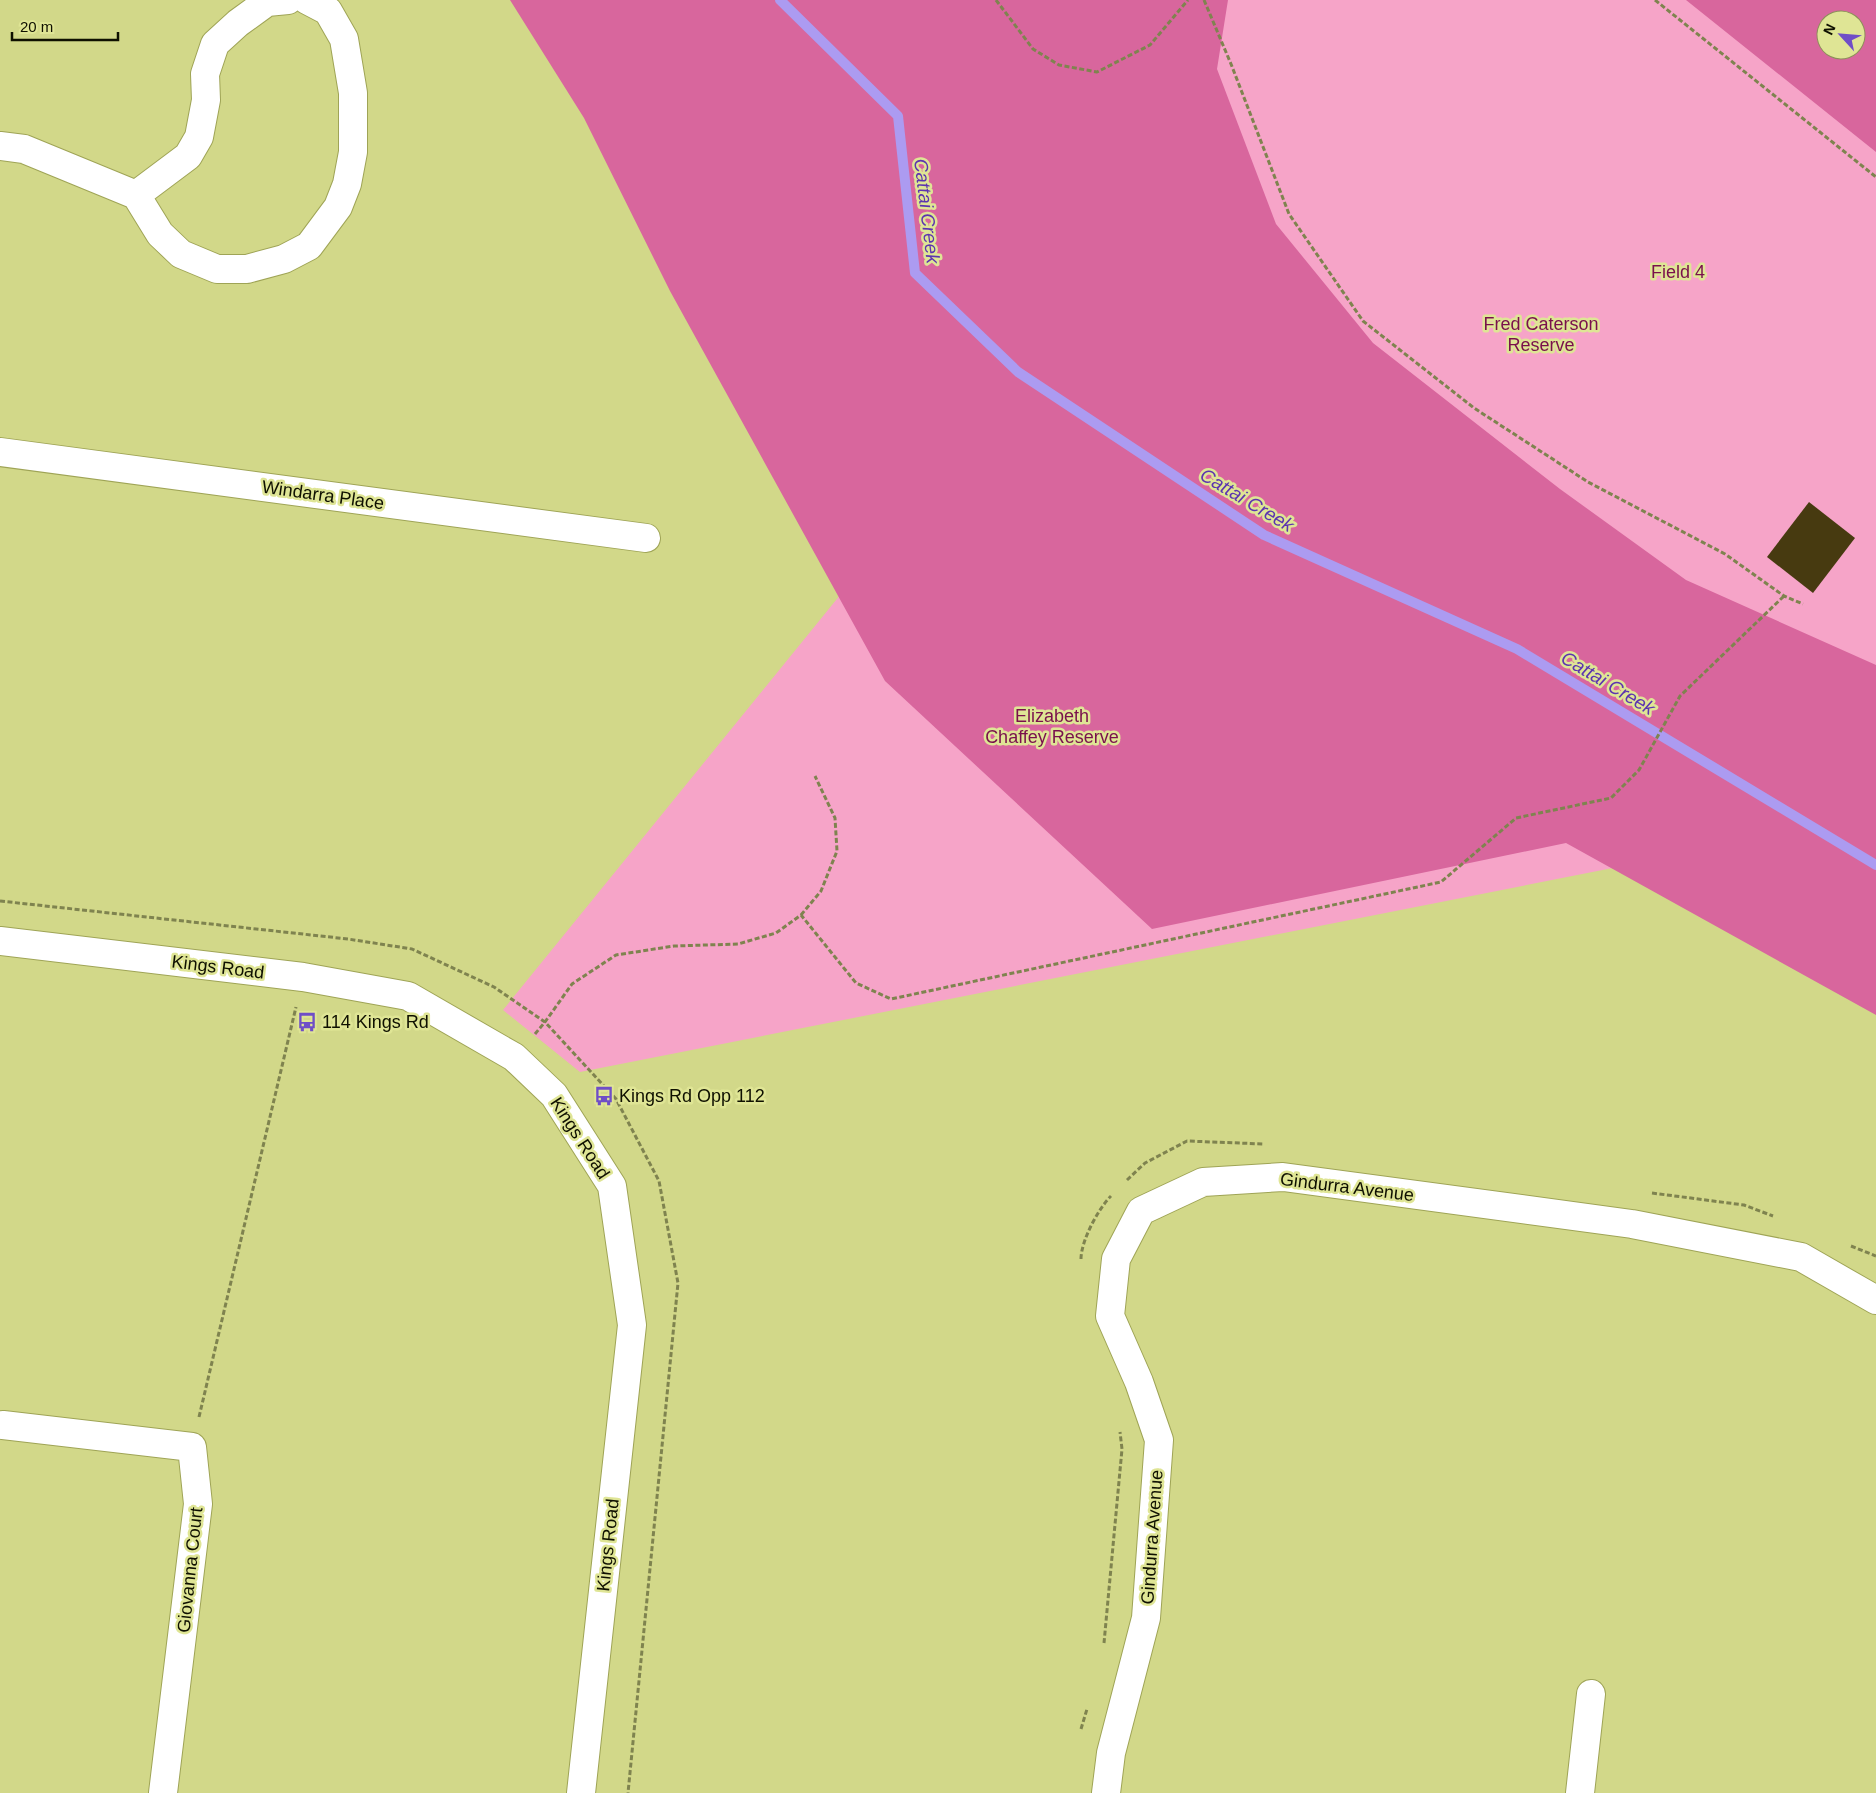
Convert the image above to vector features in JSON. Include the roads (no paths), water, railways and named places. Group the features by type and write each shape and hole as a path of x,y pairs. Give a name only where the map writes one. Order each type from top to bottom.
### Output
{"street":[{"path":"136,195 188,156 199,137 206,100 204,74 215,44 238,23 267,2 288,0"},
{"path":"0,146 24,149 136,195 160,234 181,254 217,269 247,269 284,259 309,246 338,207 347,184 353,152 353,93 344,39 328,11 307,0"},
{"name":"Windarra Place","path":"0,452 646,538"},
{"name":"Kings Road","path":"0,941 303,977 408,996 514,1057 554,1095 612,1186 632,1325 581,1793"},
{"name":"Gindurra Avenue","path":"1106,1793 1111,1754 1146,1618 1159,1440 1139,1382 1110,1316 1116,1259 1141,1211 1203,1182 1282,1178 1632,1224 1801,1257 1876,1300"},
{"name":"Giovanna Court","path":"3,1425 192,1447 198,1504 163,1793"},
{"path":"1580,1793 1591,1694"}],"waterway":[{"name":"Cattai Creek","path":"780,0 898,116 915,273 1018,372 1264,535 1517,649 1876,865"}],"place":[{"name":"114 Kings Rd","path":"307,1022"},
{"name":"Kings Rd Opp 112","path":"604,1096"}],"park label":[{"name":"Field 4","path":"1678,272"},
{"name":"Fred Caterson Reserve","path":"1541,334"},
{"name":"Elizabeth Chaffey Reserve","path":"1052,726"}]}
